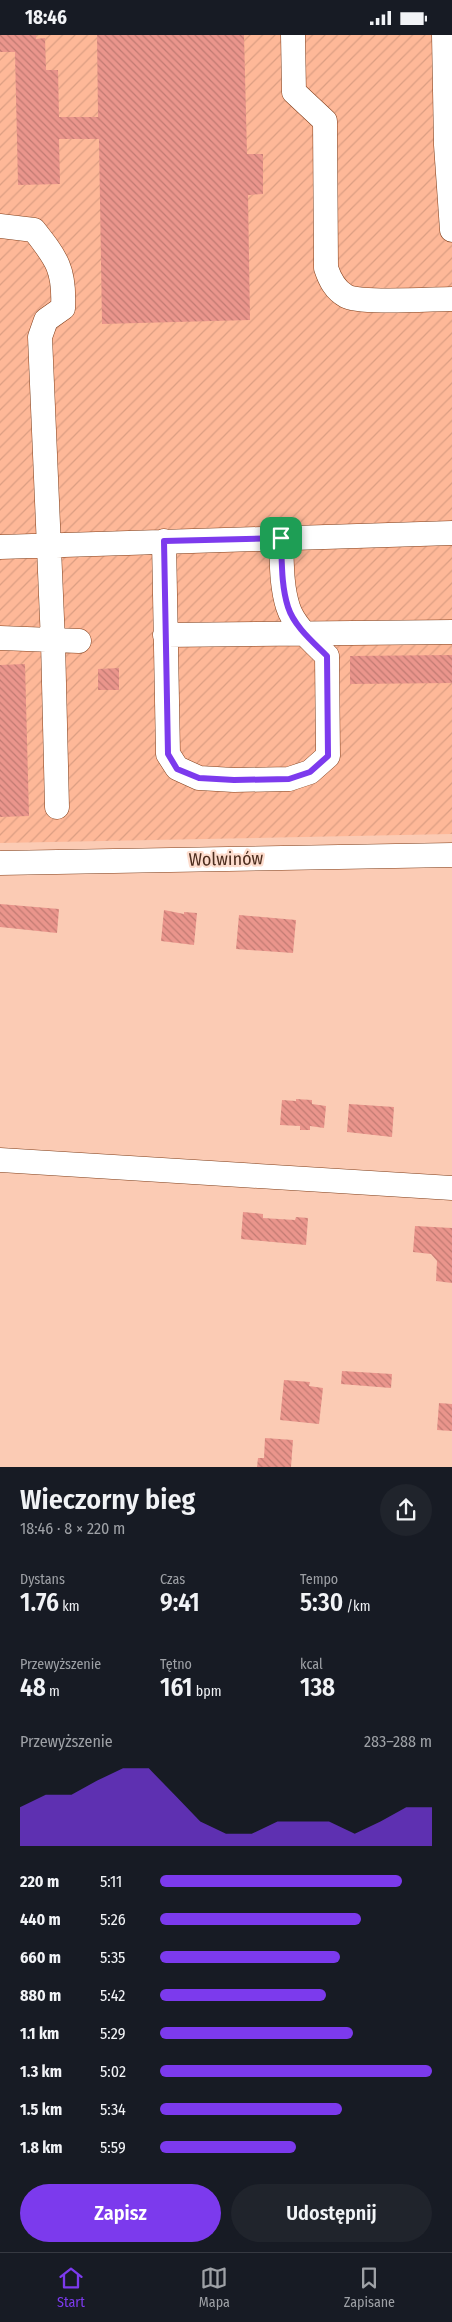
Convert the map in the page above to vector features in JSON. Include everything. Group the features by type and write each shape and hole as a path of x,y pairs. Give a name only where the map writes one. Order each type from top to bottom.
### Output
{"street":[{"path":"293,35 294,92 324,121 326,268 332,284 347,297 375,301 452,299"},
{"path":"444,35 452,230"},
{"path":"0,226 34,230 55,257 64,286 63,308 46,320 40,337 50,545 57,807"},
{"path":"0,547 452,533"},
{"path":"164,541 168,754 177,769 199,778 234,780 289,779 310,772 328,756 327,656 304,633 288,609 282,578 281,538"},
{"path":"165,635 452,632"},
{"path":"0,638 53,642 79,641"},
{"name":"Wolwinów","path":"0,863 452,855"},
{"path":"0,1160 452,1188"}],"shaded area":[{"path":"0,35 452,35 452,834 0,843"}],"building":[{"path":"0,35 36,35 36,39 45,38 46,70 58,70 59,117 98,117 97,35 244,35 247,154 263,154 263,194 248,195 250,320 102,324 99,139 59,139 60,184 18,185 15,52 0,52"},
{"path":"452,655 452,683 350,684 350,656"},
{"path":"25,664 29,816 0,817 0,665"},
{"path":"119,668 119,690 98,690 98,669"},
{"path":"0,904 59,909 57,933 0,927"},
{"path":"164,910 184,914 184,912 197,913 194,945 161,941"},
{"path":"239,915 296,920 293,953 236,949"},
{"path":"296,1099 312,1100 312,1104 326,1106 324,1128 310,1126 310,1130 300,1130 300,1126 280,1125 282,1100 296,1101"},
{"path":"349,1104 394,1107 392,1137 347,1132"},
{"path":"243,1212 263,1214 263,1218 295,1220 296,1217 308,1218 306,1245 241,1239"},
{"path":"415,1226 452,1228 452,1283 436,1281 437,1261 431,1254 413,1252"},
{"path":"342,1371 392,1374 391,1388 341,1384"},
{"path":"284,1380 310,1382 309,1386 323,1388 319,1424 280,1420"},
{"path":"439,1403 452,1404 452,1431 437,1430"},
{"path":"265,1438 293,1440 291,1467 257,1467 258,1458 264,1458"}],"route":[{"path":"281,538 282,578 288,609 304,633 327,656 328,756 310,772 289,779 234,780 199,778 177,769 168,754 164,541 281,538"}]}
